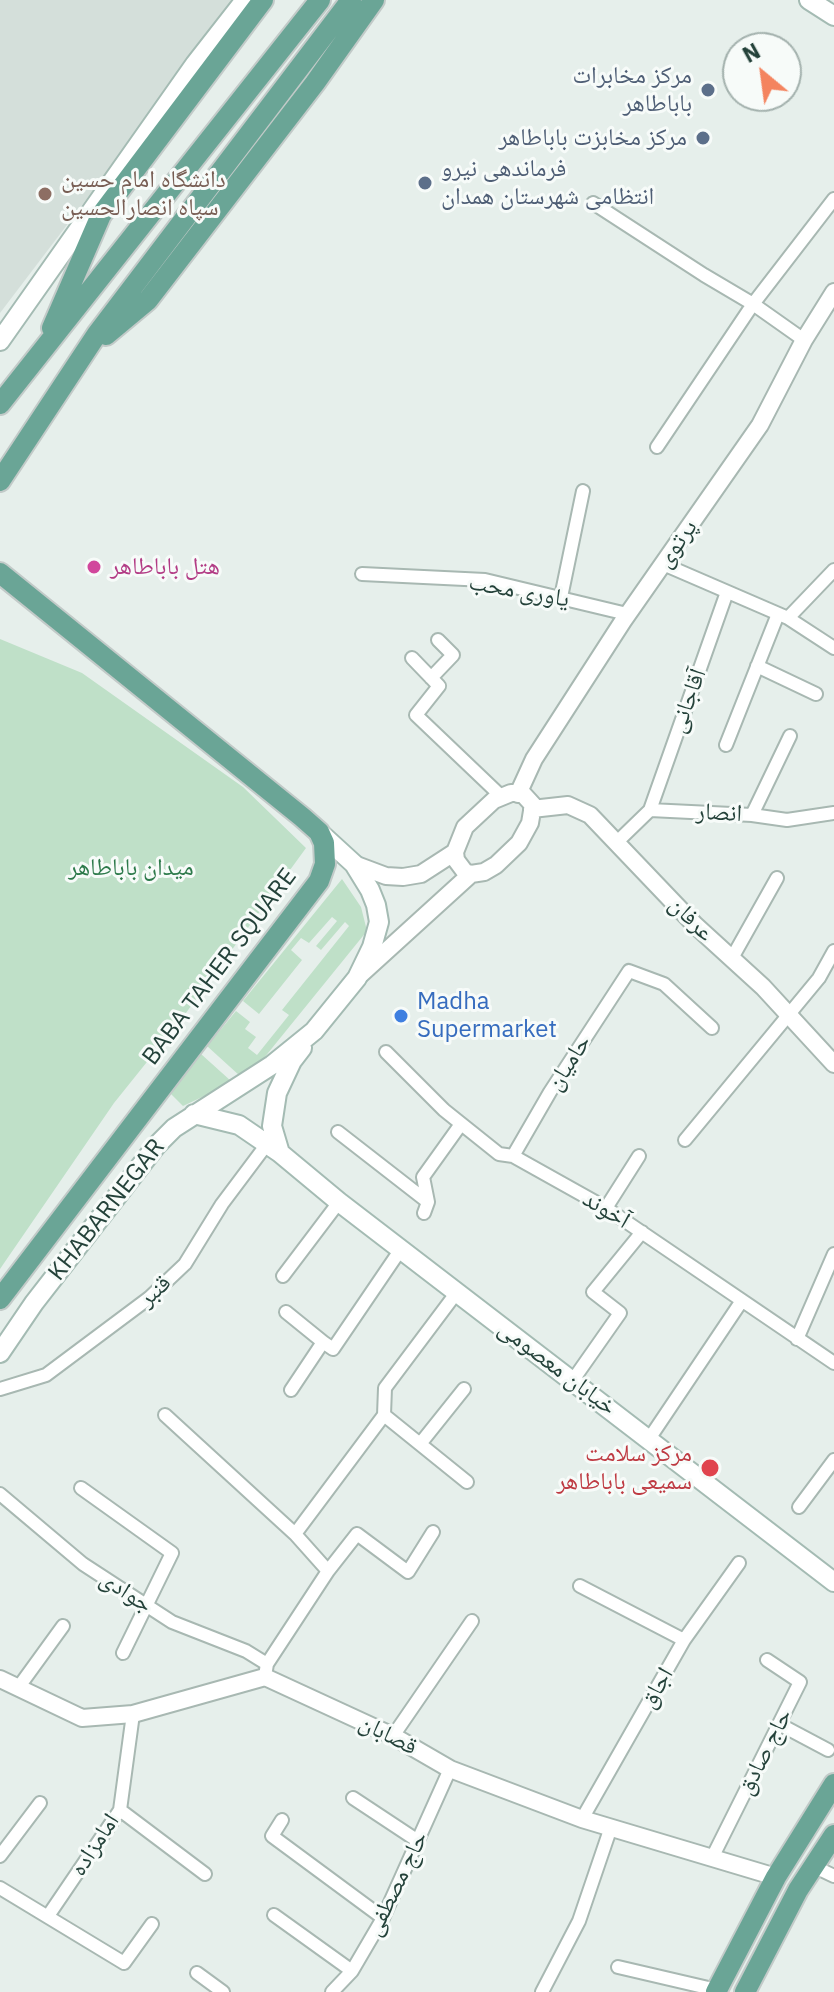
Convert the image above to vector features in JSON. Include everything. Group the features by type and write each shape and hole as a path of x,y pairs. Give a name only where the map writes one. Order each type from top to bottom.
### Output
{"main road":[{"path":"0,341 195,64 245,0"},
{"path":"41,353 101,215 263,0"},
{"path":"0,404 320,0"},
{"path":"0,481 97,334 351,0"},
{"path":"82,355 148,300 315,83 374,0"},
{"path":"809,0 834,16"},
{"path":"0,573 319,832 354,864 370,890 379,922 372,947 357,978 292,1061 277,1093 272,1126 273,1148"},
{"name":"BABA TAHER SQUARE","path":"0,1299 319,881 325,864 324,843 319,832"},
{"name":"KHABARNEGAR","path":"0,1353 156,1146 174,1128 272,1065 314,1031"},
{"path":"194,1114 239,1125 273,1148"},
{"name":"خیابان معصومی","path":"273,1148 834,1582"},
{"path":"0,1328 22,1320"},
{"path":"834,1784 776,1877 718,1988 744,1992 813,1866 834,1835"}],"street":[{"path":"657,447 753,304 834,199"},
{"path":"593,203 753,304 804,340"},
{"name":"پرتوی","path":"455,852 465,827 477,813 510,795 627,614 760,425 804,340 834,292"},
{"path":"561,597 583,491"},
{"path":"663,564 783,616 834,648"},
{"path":"726,745 757,666 783,616 834,570"},
{"name":"یاوری محب","path":"362,574 485,580 627,614"},
{"name":"آقاجانی","path":"650,810 727,592"},
{"path":"431,678 453,655 438,640"},
{"path":"357,978 471,874 484,872 496,865 519,843 530,823 532,809 528,797 510,795 416,715 439,686 412,658"},
{"path":"757,666 816,694"},
{"path":"752,815 790,736"},
{"name":"عرفان","path":"532,809 568,805 590,815 834,1064"},
{"path":"617,842 650,810"},
{"name":"انصار","path":"650,810 752,815 787,820 834,813"},
{"path":"354,864 386,876 403,877 421,874 455,852 460,867 471,874"},
{"path":"732,958 777,878"},
{"path":"685,1140 819,978 834,951"},
{"name":"حامیان","path":"513,1156 550,1092 629,971 664,984 712,1028"},
{"name":"آخوند","path":"386,1052 461,1124 499,1154 513,1156 606,1208 834,1363"},
{"path":"338,1132 426,1208 423,1177 461,1124"},
{"name":"قنبر","path":"0,1389 46,1375 149,1298 185,1264 222,1204 273,1148"},
{"path":"606,1208 639,1156"},
{"path":"283,1276 339,1202"},
{"path":"573,1380 620,1313 593,1292 642,1232"},
{"path":"286,1312 333,1349 401,1249"},
{"path":"797,1339 834,1254"},
{"path":"295,1534 384,1415 385,1388 457,1292"},
{"path":"649,1439 741,1302"},
{"path":"291,1390 323,1342"},
{"path":"420,1444 464,1389"},
{"path":"165,1415 295,1534 328,1571"},
{"path":"384,1415 467,1482"},
{"path":"799,1507 834,1460"},
{"path":"81,1488 172,1553 123,1653"},
{"name":"جوادی","path":"0,1494 83,1564 172,1622 246,1651 266,1671"},
{"path":"0,1679 82,1718 133,1714 266,1671 328,1571 357,1534 408,1572 433,1532"},
{"name":"اجاق","path":"582,1819 684,1640 739,1563"},
{"path":"580,1586 684,1640"},
{"path":"393,1736 472,1621"},
{"path":"18,1688 63,1626"},
{"name":"حاج صادق","path":"712,1858 800,1682 767,1660"},
{"name":"قصابان","path":"266,1671 450,1769 582,1819 776,1877"},
{"name":"امامزاده","path":"48,1916 120,1810 133,1714"},
{"path":"779,1724 828,1750"},
{"name":"حاج مصطفی","path":"332,1992 352,1971 383,1918 450,1769"},
{"path":"353,1798 418,1841"},
{"path":"0,1856 40,1803"},
{"path":"120,1810 205,1874"},
{"path":"282,1820 272,1836 383,1918"},
{"path":"542,1992 579,1921 611,1827"},
{"path":"813,1866 834,1876"},
{"path":"0,1888 124,1963 152,1924"},
{"path":"274,1915 352,1971"},
{"path":"618,1967 718,1988"},
{"path":"631,1986 635,1971"},
{"path":"197,1973 223,1992"}],"shaded area":[{"name":"دانشگاه امام حسین سپاه انصارالحسین","path":"0,0 238,0 0,313"}],"green space":[{"name":"میدان باباطاهر","path":"0,639 82,673 243,787 306,848 183,1017 114,1103 0,1269"},
{"path":"342,879 361,907 367,931 251,1074 183,1106 170,1093 201,1054 231,1081 240,1076 207,1046 236,1011 250,1022 245,1029 256,1037 248,1048 257,1055 289,1015 282,1010 349,926 345,922 321,950 316,946 337,921 332,917 309,943 301,938 291,950 302,960 259,1014 243,1001"}],"place":[{"name":"مرکز مخابرات باباطاهر","path":"708,90"},
{"name":"مرکز مخابزت باباطاهر","path":"703,138"},
{"name":"فرماندهی نیرو انتظامی شهرستان همدان","path":"425,183"},
{"name":"دانشگاه امام حسین سپاه انصارالحسین","path":"45,194"},
{"name":"هتل باباطاهر","path":"94,567"},
{"name":"Madha Supermarket","path":"401,1016"},
{"name":"مرکز سلامت سمیعی باباطاهر","path":"710,1468"}]}
